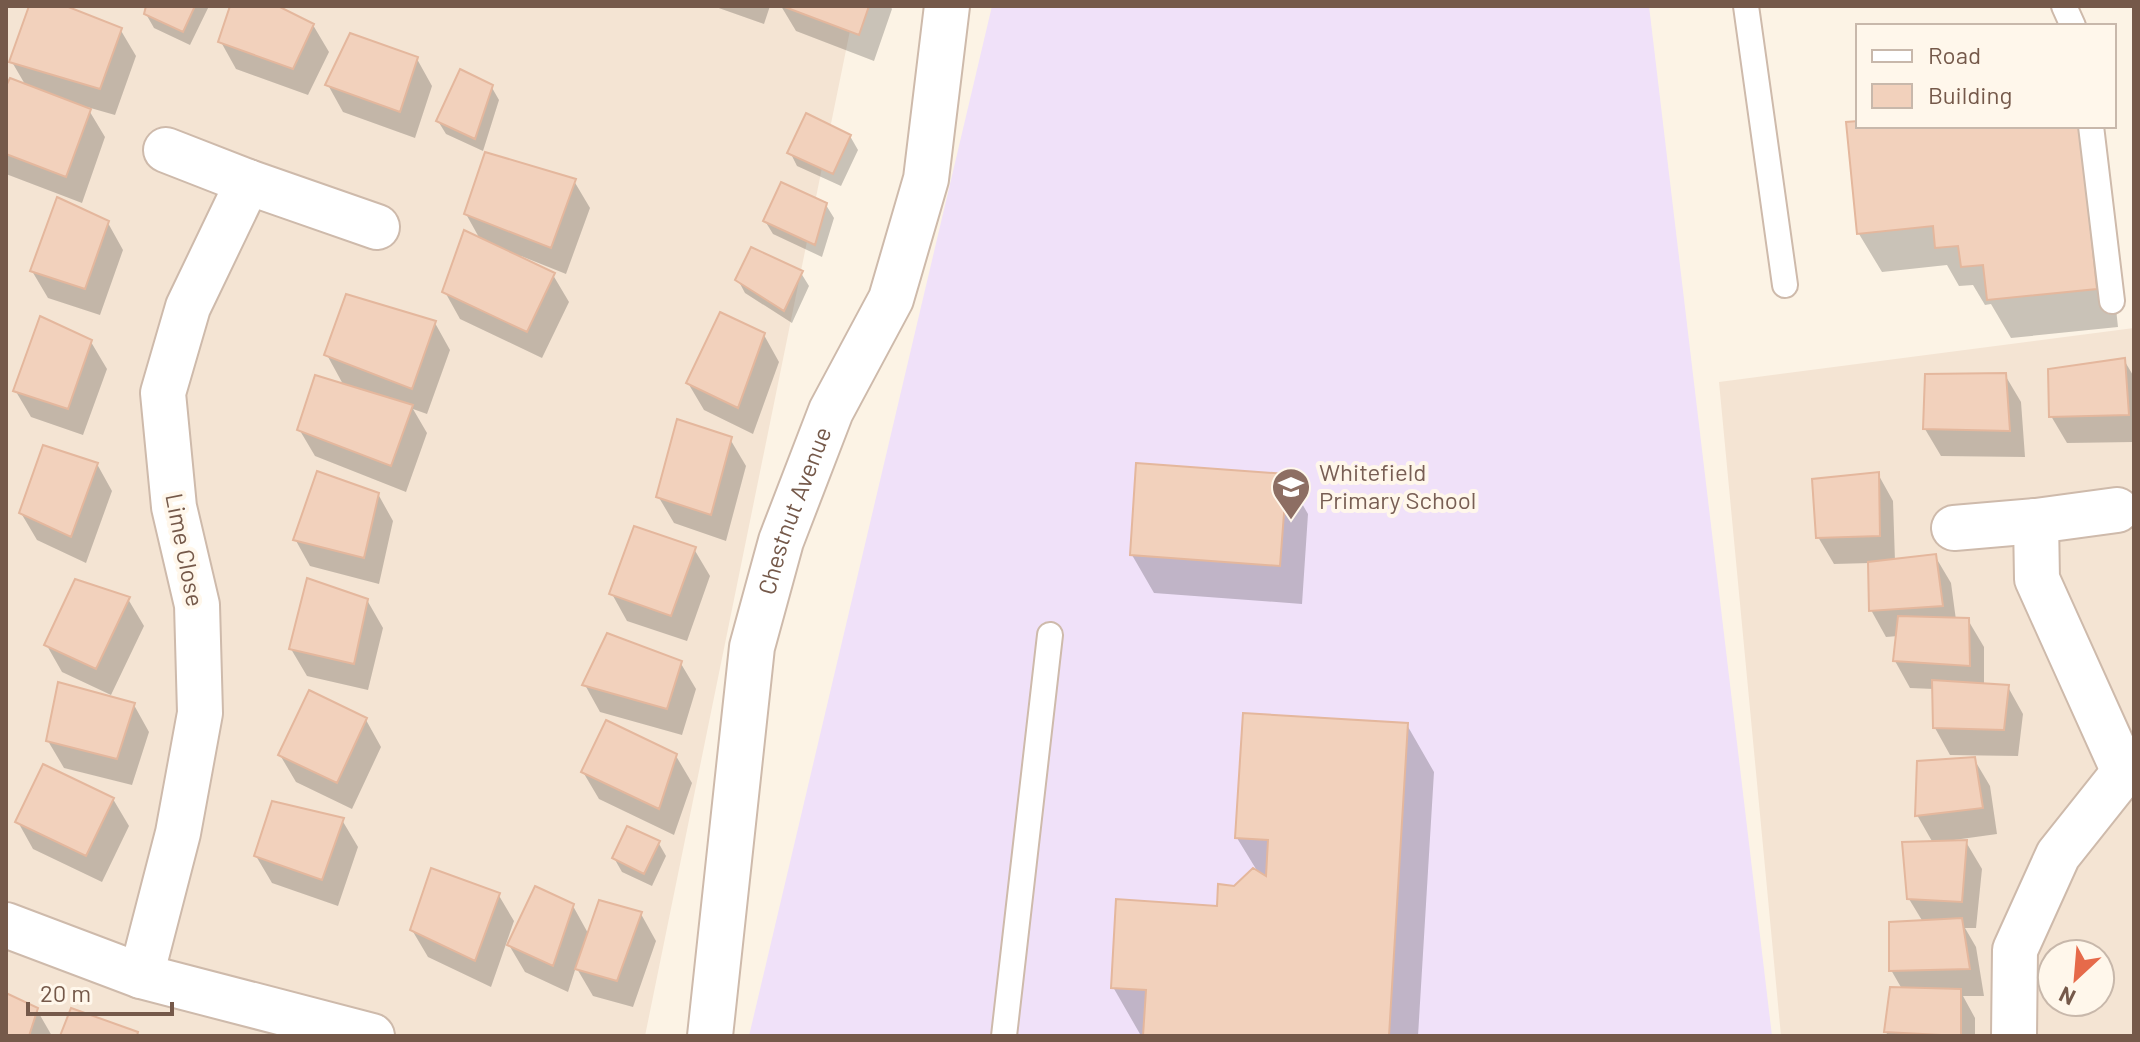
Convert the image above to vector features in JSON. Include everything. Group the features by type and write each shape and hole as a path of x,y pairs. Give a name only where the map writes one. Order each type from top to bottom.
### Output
{"street":[{"name":"Chestnut Avenue","path":"710,1036 752,647 781,541 831,411 891,299 926,179 947,6"},
{"path":"166,150 377,227"},
{"name":"Lime Close","path":"141,976 178,833 200,713 197,605 174,507 163,393 188,307 248,182"},
{"path":"1954,528 2117,510"},
{"path":"2014,1036 2015,950 2058,855 2129,771 2037,579 2036,521"},
{"path":"6,925 141,976 372,1036"}],"lane":[{"path":"1746,8 1785,285"},
{"path":"2091,128 2112,301"},
{"path":"1004,1036 1050,635"}],"shaded area":[{"path":"6,6 855,6 645,1036 6,1036"},
{"name":"Whitefield Primary School","path":"992,6 1649,6 1772,1036 749,1036"},
{"path":"2134,328 2134,1036 1781,1036 1719,382"}],"building":[{"path":"29,6 66,6 122,28 100,89 9,62"},
{"path":"146,6 195,6 183,32 144,14"},
{"path":"230,6 278,6 314,24 293,69 218,42"},
{"path":"782,6 869,6 859,35"},
{"path":"350,33 418,57 400,112 325,85"},
{"path":"460,69 493,85 475,139 436,121"},
{"path":"10,78 91,109 66,177 6,154 6,86"},
{"path":"806,113 851,135 833,174 787,153"},
{"path":"1856,121 1856,128 2080,128 2097,289 1987,300 1983,265 1961,267 1958,246 1935,248 1933,226 1857,234 1846,122"},
{"path":"485,152 576,179 551,248 464,214"},
{"path":"781,182 827,203 815,245 763,221"},
{"path":"57,197 109,221 85,289 30,271"},
{"path":"464,230 555,273 527,332 442,292"},
{"path":"751,247 803,271 784,311 735,280"},
{"path":"346,294 436,321 412,389 324,355"},
{"path":"720,312 765,333 738,408 686,383"},
{"path":"40,316 92,340 68,409 13,391"},
{"path":"2125,358 2129,415 2049,417 2048,369"},
{"path":"2006,373 2010,431 1923,429 1925,374"},
{"path":"315,375 413,405 391,466 297,430"},
{"path":"677,419 732,437 711,515 656,497"},
{"path":"43,445 98,463 71,537 19,513"},
{"path":"1136,463 1287,474 1280,566 1130,555"},
{"path":"317,471 379,493 364,558 293,540"},
{"path":"1879,472 1880,536 1816,538 1812,479"},
{"path":"634,526 696,547 671,616 609,594"},
{"path":"1936,554 1943,606 1869,611 1868,562"},
{"path":"307,578 368,599 354,664 289,649"},
{"path":"75,579 130,597 96,669 44,645"},
{"path":"1898,616 1969,618 1970,666 1893,661"},
{"path":"607,633 682,661 667,709 582,685"},
{"path":"1932,680 2009,685 2004,730 1933,728"},
{"path":"58,682 135,703 117,759 46,741"},
{"path":"309,690 367,718 337,783 278,755"},
{"path":"1243,713 1408,723 1389,1036 1143,1036 1146,990 1111,988 1116,899 1217,906 1218,884 1234,886 1253,868 1266,876 1268,840 1235,838"},
{"path":"606,720 677,754 659,809 581,772"},
{"path":"1975,757 1983,808 1915,816 1917,761"},
{"path":"43,764 114,798 86,856 15,822"},
{"path":"272,801 344,818 322,880 254,856"},
{"path":"627,826 660,841 644,874 612,858"},
{"path":"1967,840 1962,902 1907,899 1902,842"},
{"path":"431,868 500,893 475,961 410,930"},
{"path":"535,886 574,904 553,966 507,945"},
{"path":"599,900 642,912 617,981 575,969"},
{"path":"1962,918 1970,969 1889,971 1889,922"},
{"path":"1890,987 1961,989 1961,1036 1884,1032"},
{"path":"6,993 38,1008 29,1036 6,1036"},
{"path":"71,1008 138,1032 137,1036 60,1036"}],"place":[{"name":"Whitefield Primary School","path":"1291,521"}]}
